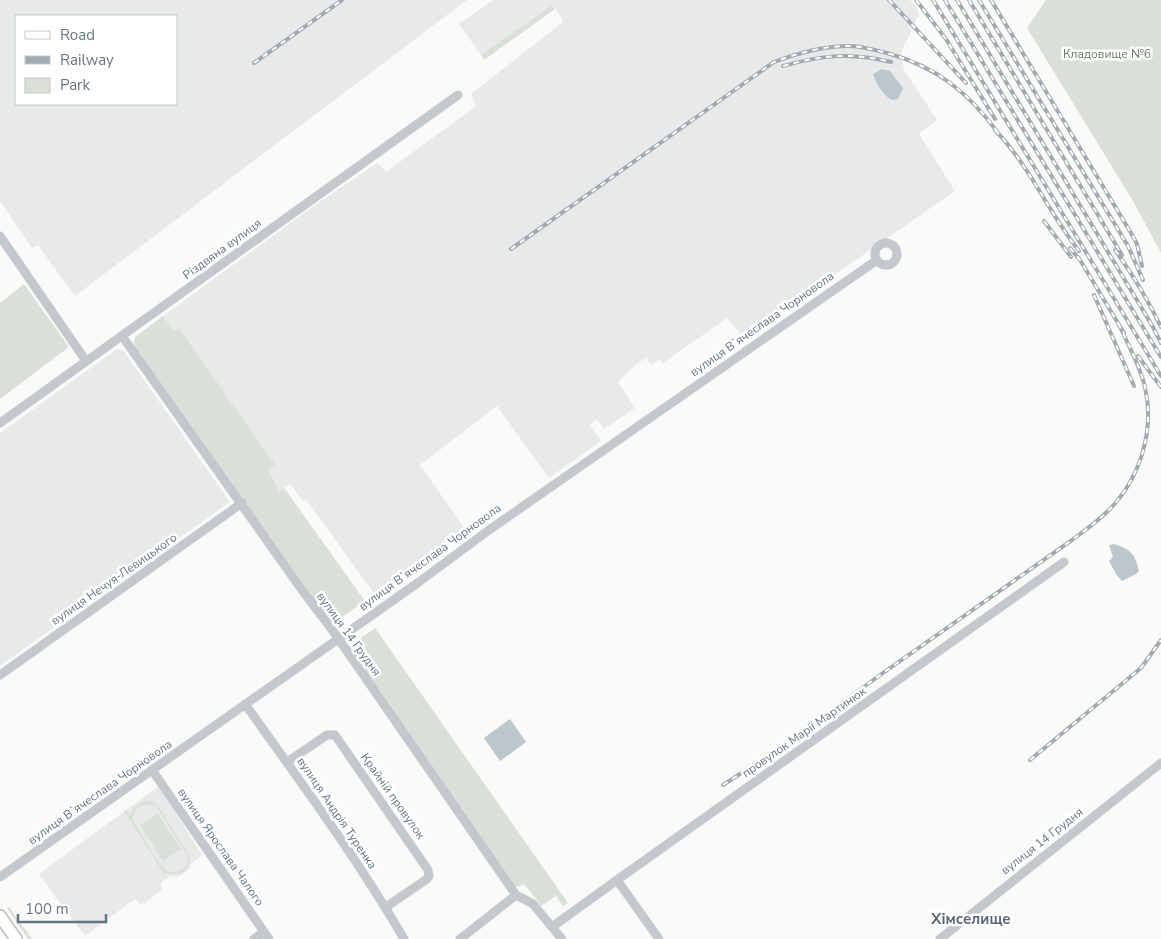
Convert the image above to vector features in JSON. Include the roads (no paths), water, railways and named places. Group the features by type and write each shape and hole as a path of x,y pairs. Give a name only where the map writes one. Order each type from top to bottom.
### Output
{"main road":[{"path":"0,916 16,939"}],"street":[{"name":"Різдвяна вулиця","path":"0,423 458,95"},
{"path":"0,236 86,361"},
{"name":"вулиця Вʼячеслава Чорновола","path":"0,877 419,582 496,524 877,260"},
{"name":"вулиця 14 Грудня","path":"122,336 338,638 516,895 533,904 562,939"},
{"name":"вулиця Нечуя-Левицького","path":"0,675 242,504"},
{"name":"провулок Марії Мартинюк","path":"552,927 1064,562"},
{"name":"вулиця Андрія Туренка","path":"246,704 386,907 404,939"},
{"name":"Крайній провулок","path":"287,762 328,735 335,735 428,870 430,874 427,879 386,907"},
{"name":"вулиця 14 Грудня","path":"940,939 1161,764"},
{"name":"вулиця Ярослава Чалого","path":"152,770 266,936"},
{"path":"617,880 659,939"},
{"path":"460,939 516,895"},
{"path":"254,939 266,936"}],"railway":[{"path":"254,63 342,0"},
{"path":"889,0 966,83"},
{"path":"916,0 946,39 995,119"},
{"path":"933,0 1161,376"},
{"path":"945,0 1161,357"},
{"path":"957,0 1161,343"},
{"path":"969,0 1122,255"},
{"path":"979,0 1128,246 1143,280"},
{"path":"991,0 1131,233 1137,244 1142,266"},
{"path":"511,249 774,62 811,51 839,46 868,48 921,66 950,83 963,94 999,134"},
{"path":"783,66 811,59 837,56 863,57 891,62"},
{"path":"995,130 1018,158 1079,251"},
{"path":"1044,221 1071,257"},
{"path":"1070,248 1080,260 1124,333"},
{"path":"1115,250 1140,288 1161,327"},
{"path":"1094,295 1134,386"},
{"path":"723,785 772,753 1072,540 1108,511 1129,484 1136,469 1142,454 1148,420 1148,404 1143,379 1120,327"},
{"path":"1138,356 1161,387"},
{"path":"1030,760 1141,668 1161,640"}],"district":[{"name":"Хімселище","path":"971,919"}],"park label":[{"name":"Кладовище №6","path":"1107,54"}]}
